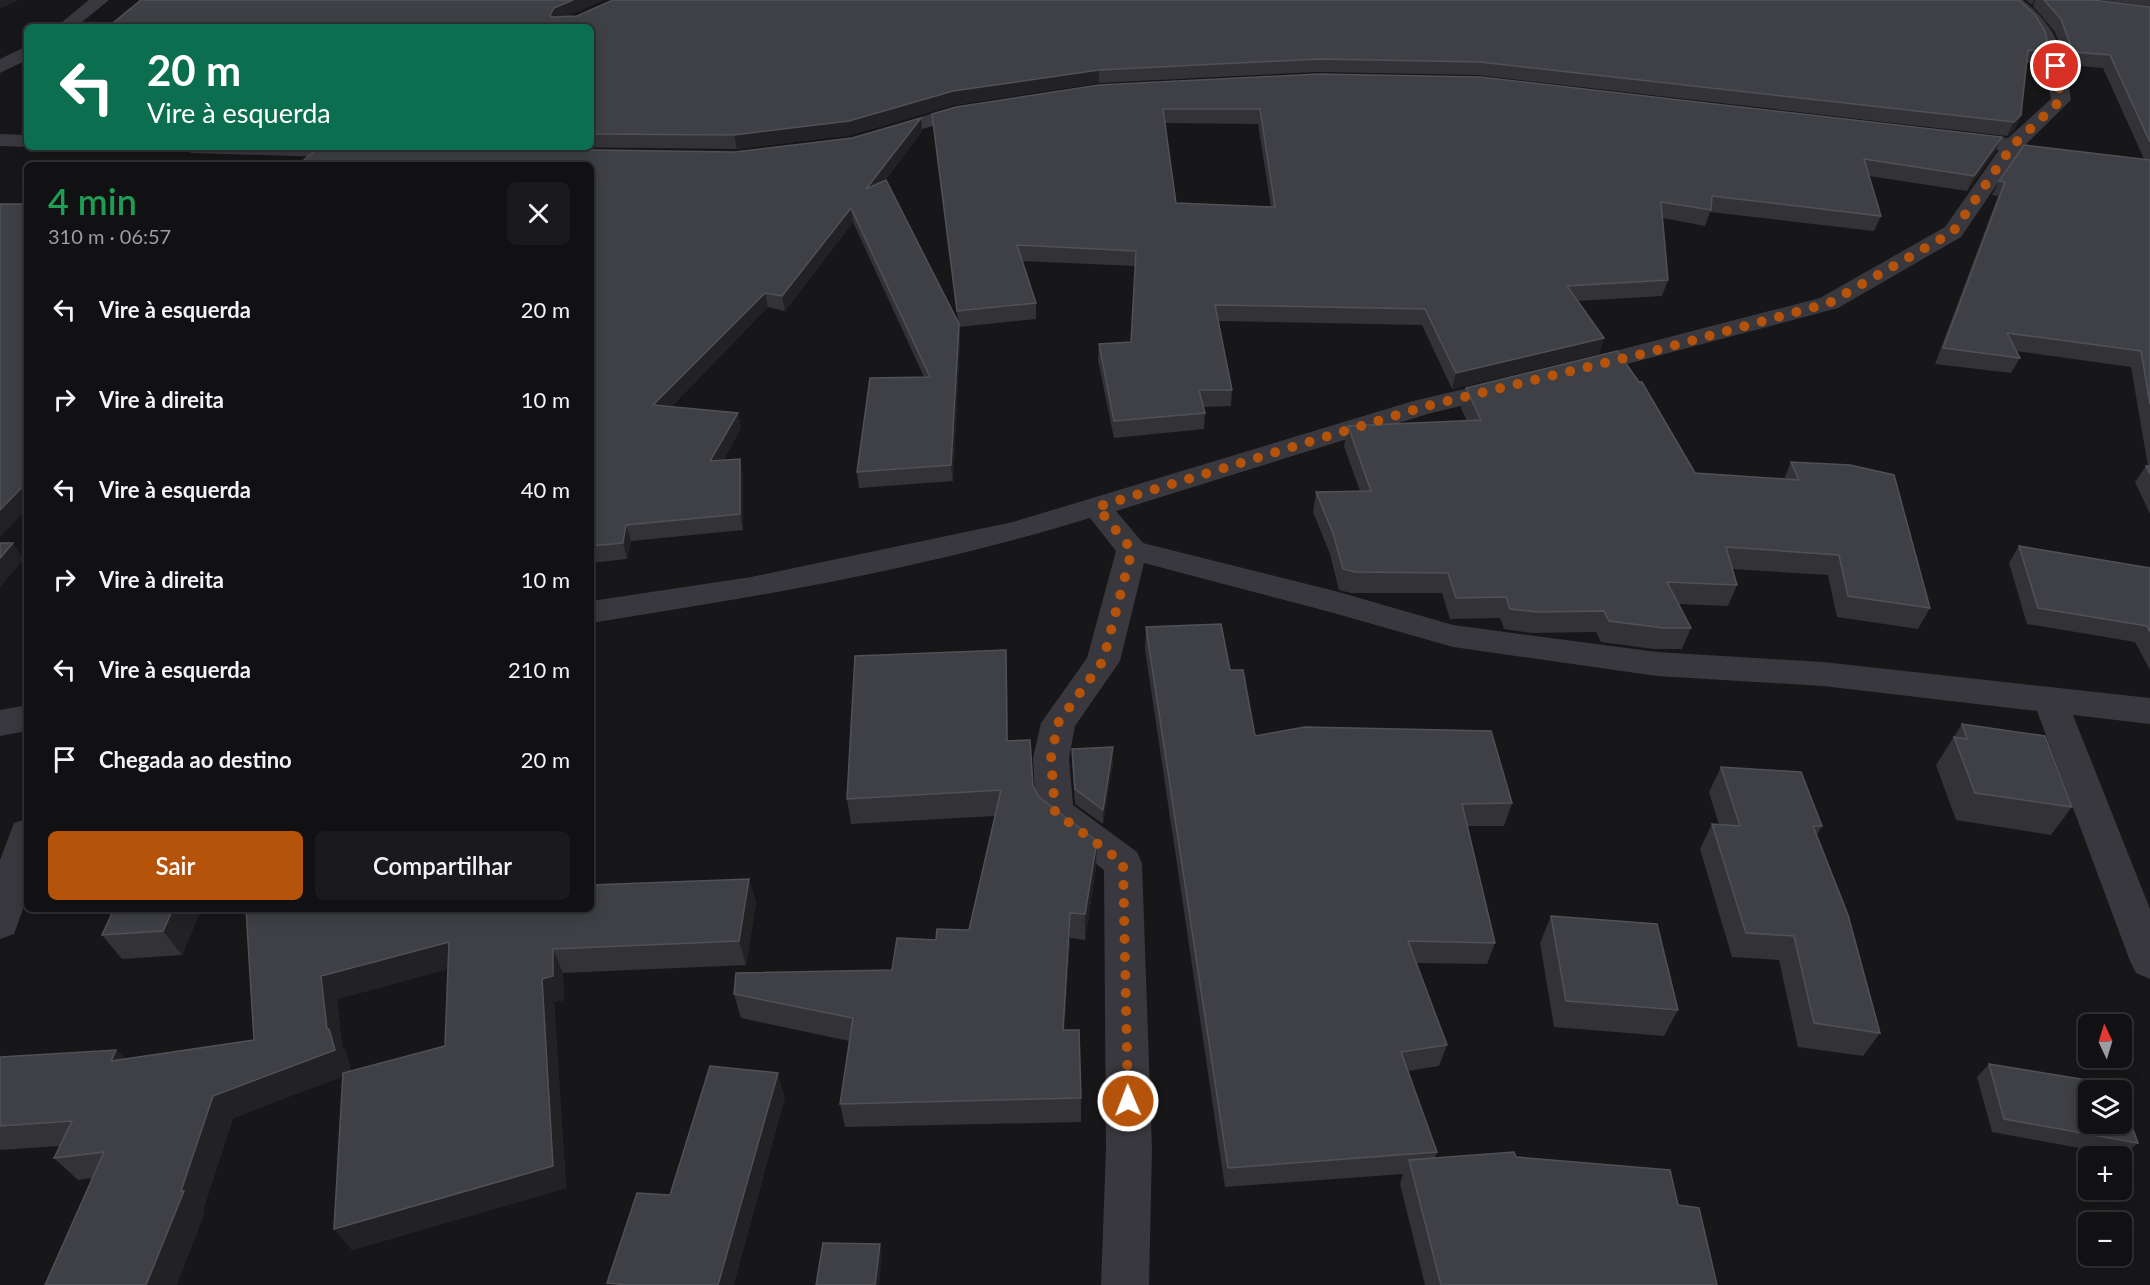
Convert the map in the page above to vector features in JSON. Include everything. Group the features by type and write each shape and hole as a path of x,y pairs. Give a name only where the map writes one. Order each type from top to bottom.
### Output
{"street":[{"path":"69,24 100,0"},
{"path":"594,612 751,588 1017,531 1423,407 1654,351 1829,303 1953,232 2013,145 2061,100 2054,49 2038,20 2013,0"},
{"path":"0,67 24,54"},
{"path":"864,140 954,113 999,106"},
{"path":"1941,137 2013,145"},
{"path":"0,140 24,141"},
{"path":"324,150 377,152"},
{"path":"1097,507 1132,550 1335,602 1453,636 1657,664 1823,674 2150,711"},
{"path":"1125,1285 1129,1149 1123,863 1055,812 1051,758 1058,723 1103,661 1132,550"},
{"path":"2050,699 2150,962"},
{"path":"0,723 24,719"},
{"path":"0,922 24,844"}],"building":[{"path":"141,0 573,0 554,8 550,15 552,17 577,16 613,0 2019,0 2035,15 2045,31 2049,51 2028,50 2021,115 2014,122 1480,62 1319,59 1099,70 953,91 849,121 734,135 594,134 594,24 112,24"},
{"path":"2044,0 2093,0 2150,7 2150,142 2110,55 2073,52 2061,19"},
{"path":"1319,74 1480,77 2002,137 1974,176 1864,159 1881,216 1712,196 1711,210 1661,202 1668,280 1567,286 1604,338 1456,373 1425,309 1215,305 1232,390 1199,390 1205,413 1114,421 1099,344 1131,342 1136,251 1017,245 1036,303 957,311 932,114 956,107 1099,85","holes":["1163,109 1260,109 1275,207 1176,203"]},
{"path":"921,118 866,189 886,180 959,324 951,465 857,472 870,378 930,377 851,208 782,296 765,293 653,405 738,413 710,461 740,459 740,514 626,525 623,543 594,546 594,162 302,162 316,150 735,152 852,138"},
{"path":"2024,145 2150,160 2150,404 2141,351 2007,333 2020,358 1943,348 2005,182 1999,181"},
{"path":"0,204 24,204 24,485 0,510"},
{"path":"1617,351 1639,382 1642,382 1695,473 1799,480 1791,462 1850,465 1894,475 1930,608 1848,596 1839,555 1726,547 1737,585 1667,582 1691,628 1663,628 1609,621 1604,611 1538,612 1510,609 1506,597 1456,598 1448,573 1355,572 1343,569 1333,533 1316,492 1371,491 1348,426 1481,420 1466,388"},
{"path":"0,543 13,543 0,558"},
{"path":"2019,546 2150,568 2150,632 2147,626 2038,608"},
{"path":"1221,624 1230,670 1243,670 1255,736 1305,727 1491,731 1512,803 1462,804 1495,943 1408,941 1447,1045 1401,1052 1437,1152 1228,1168 1146,627"},
{"path":"1006,650 1007,741 1030,740 1033,786 1039,797 1097,841 1085,914 1070,913 1063,1030 1079,1030 1081,1098 840,1104 853,1018 734,994 736,973 892,970 897,938 936,940 937,929 969,930 1001,790 847,799 855,656"},
{"path":"1962,724 2045,736 2072,807 1975,793 1954,737 1967,739"},
{"path":"1113,747 1103,810 1075,789 1072,749"},
{"path":"1721,767 1801,772 1822,826 1813,826 1848,915 1880,1033 1814,1023 1794,936 1746,933 1712,824 1740,826"},
{"path":"749,879 739,941 553,949 553,976 542,979 553,1166 334,1229 343,1073 445,1046 449,942 321,976 327,1029 329,1029 335,1050 213,1096 181,1191 184,1191 146,1285 45,1285 104,1152 54,1158 72,1121 0,1126 0,1057 116,1050 111,1061 254,1040 246,912 594,912 594,885"},
{"path":"113,912 172,912 163,931 102,935"},
{"path":"1551,916 1657,924 1678,1010 1566,1001"},
{"path":"1989,1064 2087,1080 2078,1080 2078,1132 2004,1119"},
{"path":"710,1066 778,1073 718,1285 607,1283 637,1193 670,1195"},
{"path":"2132,1126 2138,1143 2088,1134 2132,1134"},
{"path":"1514,1152 1516,1157 1670,1170 1678,1205 1699,1208 1717,1285 1441,1285 1409,1160"},
{"path":"823,1243 880,1244 875,1285 816,1285"}],"route":[{"path":"1128,1101 1123,863 1055,812 1051,758 1058,723 1103,661 1132,550 1097,507 1423,407 1654,351 1829,303 1953,232 2013,145 2061,100 2056,66"}]}
